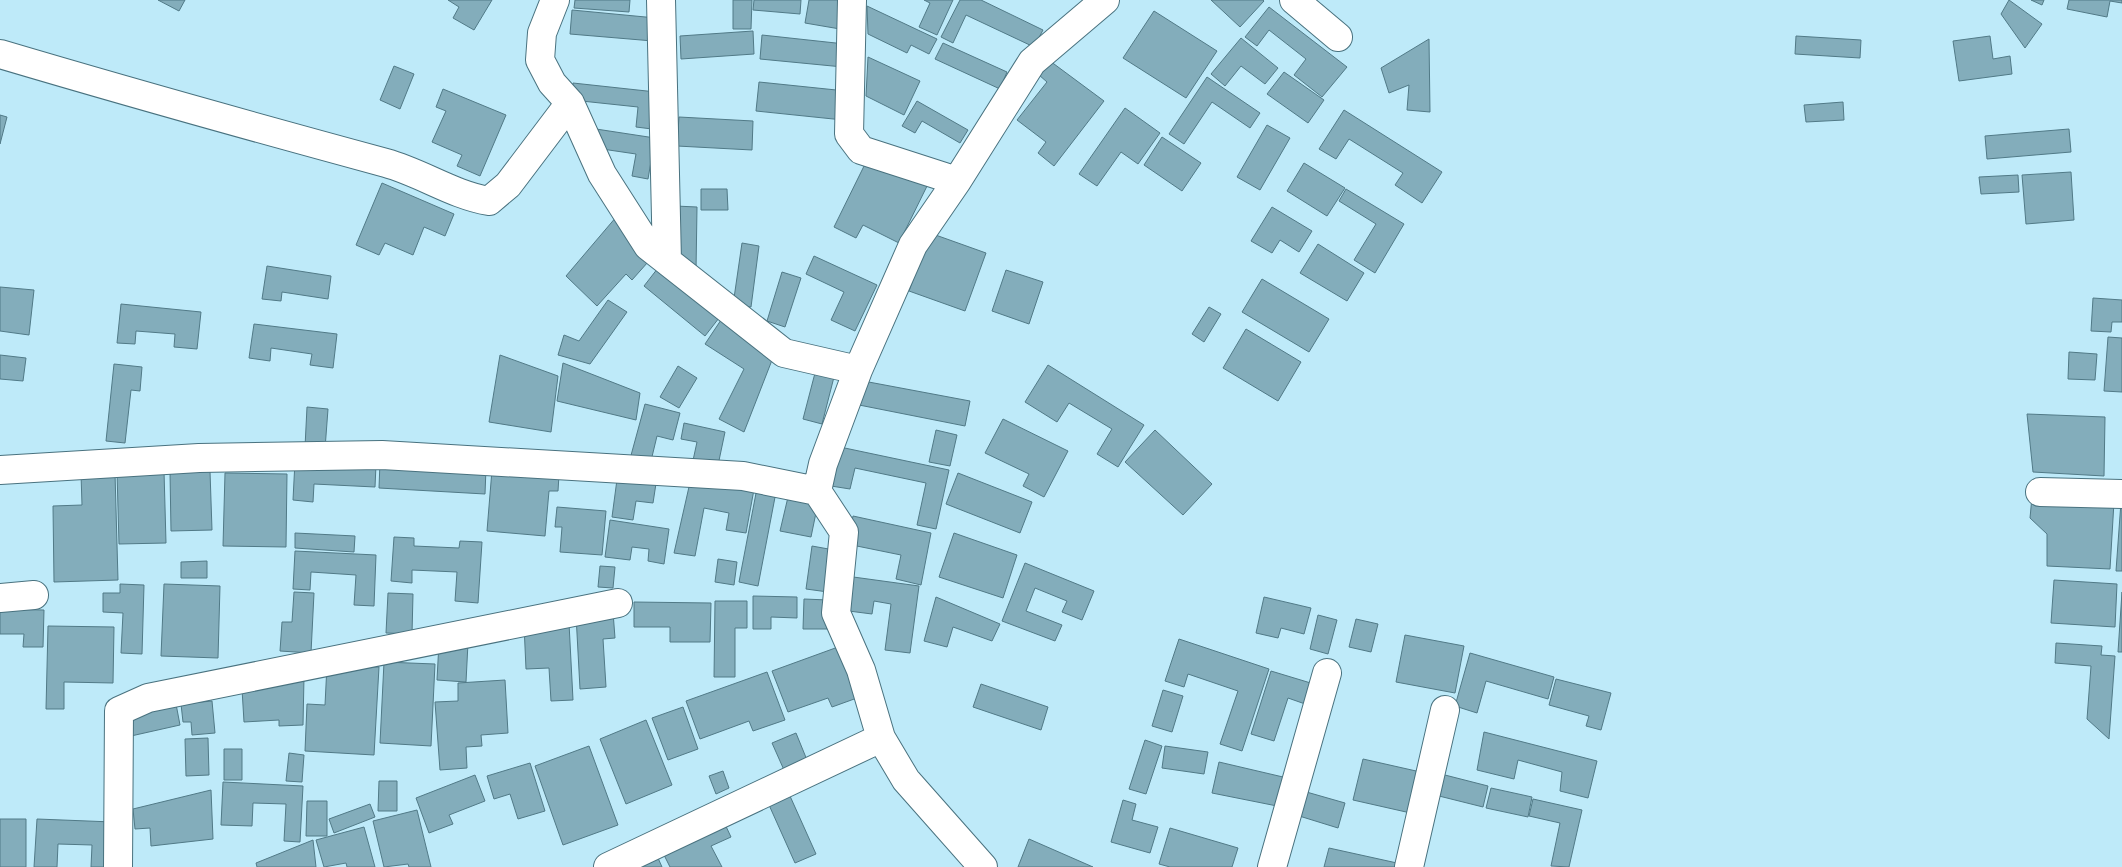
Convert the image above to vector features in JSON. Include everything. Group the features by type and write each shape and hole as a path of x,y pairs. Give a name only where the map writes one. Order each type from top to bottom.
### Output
{"street":[{"path":"555,0 542,33 540,60 552,83 570,103 602,174 648,246 784,353 858,370"},
{"path":"661,0 667,261"},
{"path":"852,0 849,134 861,150 958,181"},
{"path":"817,491 823,464 858,370 913,245 958,181 1032,62 1105,0"},
{"path":"1294,0 1338,36"},
{"path":"0,54 172,105 391,165 468,197 489,201 508,185 570,103"},
{"path":"0,470 200,458 382,455 743,476 817,491 844,532 836,613 862,670 881,738 906,780 983,867"},
{"path":"2040,492 2122,494"},
{"path":"0,598 34,595"},
{"path":"118,867 119,711 148,698 618,603"},
{"path":"1272,867 1327,673"},
{"path":"1409,867 1445,710"},
{"path":"608,867 881,738"}],"building":[{"path":"158,0 185,0 179,11"},
{"path":"448,0 492,0 474,30 453,18 459,7"},
{"path":"575,0 630,0 629,12 574,8"},
{"path":"733,0 752,0 751,29 733,29"},
{"path":"754,0 801,0 800,14 753,10"},
{"path":"809,0 845,0 840,29 805,23"},
{"path":"924,0 953,0 937,35 919,27 930,3"},
{"path":"960,0 981,0 1043,30 1034,47 966,15 953,43 941,37"},
{"path":"1211,0 1263,0 1264,1 1240,27"},
{"path":"2009,0 2042,24 2025,48 2001,14"},
{"path":"2031,0 2044,0 2042,5"},
{"path":"2069,0 2122,0 2122,3 2110,1 2107,17 2067,9"},
{"path":"867,6 937,39 929,54 911,45 907,53 868,34"},
{"path":"1269,7 1347,67 1322,97 1294,75 1306,59 1269,30 1257,46 1245,37"},
{"path":"572,10 656,18 653,41 570,34"},
{"path":"1154,11 1217,51 1186,98 1123,58"},
{"path":"753,31 754,54 681,59 680,36"},
{"path":"762,35 845,44 843,67 760,59"},
{"path":"1796,36 1861,40 1860,58 1795,54"},
{"path":"1990,36 1993,59 2010,56 2012,74 1959,81 1953,41"},
{"path":"1241,38 1278,68 1265,84 1241,66 1225,86 1211,74"},
{"path":"1429,39 1430,112 1407,110 1409,85 1389,93 1381,68"},
{"path":"943,43 1007,72 1000,89 935,59"},
{"path":"868,57 920,81 904,115 866,96"},
{"path":"1050,61 1104,101 1054,166 1038,153 1046,142 1017,120 1047,82 1039,75"},
{"path":"394,66 414,74 400,109 380,100"},
{"path":"1284,72 1324,100 1308,123 1267,94"},
{"path":"1207,77 1260,113 1250,128 1212,102 1184,144 1169,134"},
{"path":"759,82 846,91 843,120 756,111"},
{"path":"573,83 656,92 652,129 636,127 638,107 572,100"},
{"path":"443,89 506,115 480,176 457,166 462,155 432,142 446,111 436,107"},
{"path":"917,101 968,130 960,143 922,121 915,133 902,126"},
{"path":"1843,102 1844,120 1806,122 1804,105"},
{"path":"1125,108 1160,133 1138,164 1121,152 1097,186 1079,174"},
{"path":"1344,110 1442,172 1422,203 1395,185 1403,173 1349,139 1336,159 1319,149"},
{"path":"0,115 7,117 0,144"},
{"path":"679,117 753,121 752,150 677,146"},
{"path":"1267,125 1290,138 1260,190 1237,177"},
{"path":"596,129 655,138 648,179 632,176 636,154 602,149"},
{"path":"2069,129 2071,152 1987,159 1985,136"},
{"path":"1162,137 1201,163 1182,191 1144,165"},
{"path":"867,160 930,180 899,243 863,225 856,238 834,227"},
{"path":"1304,163 1345,188 1327,216 1287,191"},
{"path":"2071,172 2074,220 2026,224 2022,175"},
{"path":"2018,175 2019,192 1981,194 1979,177"},
{"path":"382,183 454,214 445,236 424,227 413,255 385,243 379,255 356,245"},
{"path":"701,189 727,189 728,210 701,210"},
{"path":"1346,189 1404,224 1375,273 1354,260 1376,224 1339,201"},
{"path":"675,206 697,207 696,272 672,258"},
{"path":"1272,207 1312,231 1299,252 1280,240 1272,253 1251,241"},
{"path":"617,216 648,262 632,280 626,274 597,306 566,276"},
{"path":"930,233 986,253 965,311 909,291"},
{"path":"742,243 759,246 751,307 733,305"},
{"path":"1318,244 1364,273 1347,301 1300,273"},
{"path":"814,256 877,285 855,331 831,320 844,292 806,274"},
{"path":"267,266 331,276 328,299 282,292 281,301 262,299"},
{"path":"658,268 719,318 705,336 644,286"},
{"path":"1006,270 1043,282 1029,324 992,311"},
{"path":"782,272 801,278 785,327 767,321"},
{"path":"1262,279 1329,319 1309,352 1242,312"},
{"path":"0,287 34,290 29,335 0,331"},
{"path":"2093,298 2122,300 2122,322 2112,322 2111,332 2091,331"},
{"path":"608,300 627,312 590,364 558,355 564,335 579,341"},
{"path":"121,304 201,312 197,349 174,347 175,334 136,331 135,344 117,343"},
{"path":"1209,307 1221,314 1204,342 1192,334"},
{"path":"721,320 774,355 744,432 719,419 744,369 705,344"},
{"path":"254,324 337,334 333,368 310,365 312,354 271,348 270,361 249,358"},
{"path":"1246,329 1301,362 1278,401 1223,368"},
{"path":"2108,337 2122,338 2122,392 2104,391"},
{"path":"2069,352 2097,354 2095,380 2068,379"},
{"path":"0,355 26,358 23,381 0,379"},
{"path":"500,355 558,376 551,432 489,422"},
{"path":"563,363 640,393 636,420 557,401"},
{"path":"114,364 142,367 140,391 131,390 125,443 106,441"},
{"path":"1048,365 1144,425 1118,467 1097,454 1112,429 1069,403 1057,422 1025,402"},
{"path":"678,366 697,378 679,408 660,397"},
{"path":"815,373 834,377 822,424 803,419"},
{"path":"858,380 970,401 965,426 854,404"},
{"path":"645,404 680,413 673,440 657,436 650,465 630,459"},
{"path":"307,407 328,409 325,449 305,447"},
{"path":"2027,414 2105,417 2104,476 2033,472"},
{"path":"1003,419 1068,451 1044,497 1023,486 1029,474 985,453"},
{"path":"684,423 725,432 717,470 692,465 697,442 681,439"},
{"path":"936,430 957,435 950,466 929,462"},
{"path":"1155,430 1212,484 1183,515 1125,462"},
{"path":"840,447 949,470 936,529 917,525 926,483 855,468 850,489 831,486"},
{"path":"295,461 376,465 375,487 314,484 313,502 293,500"},
{"path":"380,462 486,468 485,494 379,488"},
{"path":"492,470 559,475 558,491 549,491 545,536 487,531"},
{"path":"164,471 166,543 119,544 117,472"},
{"path":"210,471 212,530 171,531 170,472"},
{"path":"618,472 657,477 653,503 636,501 633,520 612,517"},
{"path":"115,473 118,580 54,582 53,506 82,505 81,474"},
{"path":"225,473 287,474 286,547 223,546"},
{"path":"958,473 1032,502 1020,533 946,504"},
{"path":"691,478 755,484 746,533 726,530 729,513 704,508 695,556 674,553"},
{"path":"757,488 776,492 758,586 739,582"},
{"path":"788,497 818,503 811,537 780,531"},
{"path":"2032,497 2114,502 2110,569 2047,566 2047,534 2030,518"},
{"path":"2121,502 2122,571 2116,571"},
{"path":"557,507 606,511 602,555 560,552 562,527 555,527"},
{"path":"853,516 931,533 921,585 896,579 901,555 847,544"},
{"path":"610,520 669,529 664,564 648,561 649,549 632,547 630,560 605,557"},
{"path":"295,533 355,536 354,552 295,548"},
{"path":"954,533 1017,555 1003,598 939,577"},
{"path":"394,537 414,538 414,546 459,548 460,541 482,542 478,603 455,601 457,572 412,570 412,583 391,581"},
{"path":"812,546 834,550 828,592 806,589"},
{"path":"295,551 376,555 374,606 354,605 356,575 311,572 310,590 293,589"},
{"path":"718,559 737,562 734,585 715,582"},
{"path":"207,561 207,578 181,578 181,562"},
{"path":"1025,563 1094,591 1082,620 1062,612 1067,601 1035,588 1026,611 1062,625 1055,641 1002,621"},
{"path":"600,566 615,567 613,588 598,587"},
{"path":"846,576 919,586 910,653 885,650 891,604 874,601 872,614 841,610"},
{"path":"2054,580 2117,584 2115,627 2051,623"},
{"path":"120,584 144,585 142,654 121,653 123,613 103,612 103,593 120,593"},
{"path":"164,584 220,586 218,658 161,656"},
{"path":"294,592 314,593 311,653 280,651 282,622 292,622"},
{"path":"2122,592 2122,652 2118,652"},
{"path":"388,593 413,594 412,634 386,633"},
{"path":"753,596 797,597 797,618 771,617 771,629 753,629"},
{"path":"936,597 1000,624 992,641 953,627 947,647 924,641"},
{"path":"1264,597 1311,608 1304,634 1281,628 1278,638 1256,633"},
{"path":"804,599 828,600 827,629 803,629"},
{"path":"715,601 747,601 747,628 735,628 735,677 714,677"},
{"path":"634,602 711,603 710,642 670,642 670,627 634,627"},
{"path":"0,609 44,610 43,647 23,647 24,634 0,634"},
{"path":"613,612 615,638 603,639 606,687 580,689 576,615"},
{"path":"1318,615 1337,620 1328,654 1310,649"},
{"path":"1356,619 1378,624 1371,652 1349,647"},
{"path":"569,623 573,700 551,701 549,668 526,669 524,625"},
{"path":"48,626 114,627 113,683 64,682 64,709 46,709"},
{"path":"1405,635 1464,646 1455,693 1396,682"},
{"path":"1179,639 1269,669 1242,751 1220,744 1238,691 1188,674 1184,687 1165,681"},
{"path":"439,642 468,643 466,682 437,680"},
{"path":"2056,643 2102,646 2101,655 2115,656 2109,739 2087,719 2091,666 2055,663"},
{"path":"838,647 857,698 832,707 828,698 788,712 772,671"},
{"path":"1470,653 1554,677 1548,699 1486,681 1477,713 1455,706"},
{"path":"384,662 435,664 431,746 380,743"},
{"path":"327,665 379,667 374,755 305,751 307,704 325,705"},
{"path":"1271,671 1314,684 1308,705 1288,698 1274,741 1251,734"},
{"path":"767,672 785,720 753,731 749,721 700,739 686,701"},
{"path":"304,677 303,725 279,726 279,720 244,722 242,689"},
{"path":"1556,679 1611,693 1601,730 1586,726 1589,716 1549,705"},
{"path":"505,680 508,733 481,735 482,746 466,747 467,768 440,770 435,702 458,701 458,683"},
{"path":"981,684 1048,707 1041,730 973,707"},
{"path":"1163,690 1183,696 1172,732 1152,726"},
{"path":"212,701 215,733 192,735 191,722 183,722 181,704"},
{"path":"176,704 180,725 131,736 127,716"},
{"path":"683,707 698,749 668,760 652,718"},
{"path":"646,720 672,785 626,804 600,739"},
{"path":"1484,732 1597,761 1588,798 1560,791 1562,772 1518,760 1514,779 1477,770"},
{"path":"796,733 807,760 784,770 772,743"},
{"path":"208,738 209,775 186,776 185,739"},
{"path":"1145,740 1162,746 1146,794 1129,789"},
{"path":"589,746 618,825 563,845 535,766"},
{"path":"1165,746 1208,752 1204,774 1162,768"},
{"path":"224,749 242,749 242,780 224,780"},
{"path":"289,753 304,755 302,782 286,781"},
{"path":"1363,759 1425,773 1415,814 1353,800"},
{"path":"1219,762 1283,777 1277,806 1212,793"},
{"path":"530,763 545,811 518,819 510,794 494,799 487,776"},
{"path":"723,771 729,788 716,794 709,776"},
{"path":"1441,774 1488,786 1483,807 1435,795"},
{"path":"475,775 485,801 449,815 453,824 429,833 416,798"},
{"path":"379,781 397,781 397,811 378,811"},
{"path":"223,782 303,786 300,842 284,841 286,804 253,803 252,826 221,825"},
{"path":"1491,788 1532,797 1528,817 1486,808"},
{"path":"211,790 213,839 151,846 150,828 135,829 133,809"},
{"path":"1303,791 1345,803 1338,828 1296,815"},
{"path":"790,796 816,854 795,863 769,805"},
{"path":"1533,799 1582,810 1569,867 1551,866 1560,823 1529,816"},
{"path":"1123,800 1136,804 1132,820 1158,827 1150,853 1111,842"},
{"path":"307,801 327,801 327,836 306,836"},
{"path":"370,804 375,817 334,833 329,819"},
{"path":"417,810 431,867 409,867 408,864 384,867 373,821"},
{"path":"0,819 26,819 26,867 0,867"},
{"path":"37,819 113,822 112,867 91,867 92,845 58,844 57,867 34,867"},
{"path":"723,820 731,837 711,846 722,867 670,867 661,849"},
{"path":"364,827 375,867 347,867 346,863 324,867 316,840"},
{"path":"1170,828 1238,848 1232,867 1170,867 1159,864"},
{"path":"1029,839 1093,867 1018,867"},
{"path":"313,840 316,867 257,867 256,863"},
{"path":"1329,848 1397,863 1396,867 1324,867"},
{"path":"658,858 662,867 637,867"}]}
